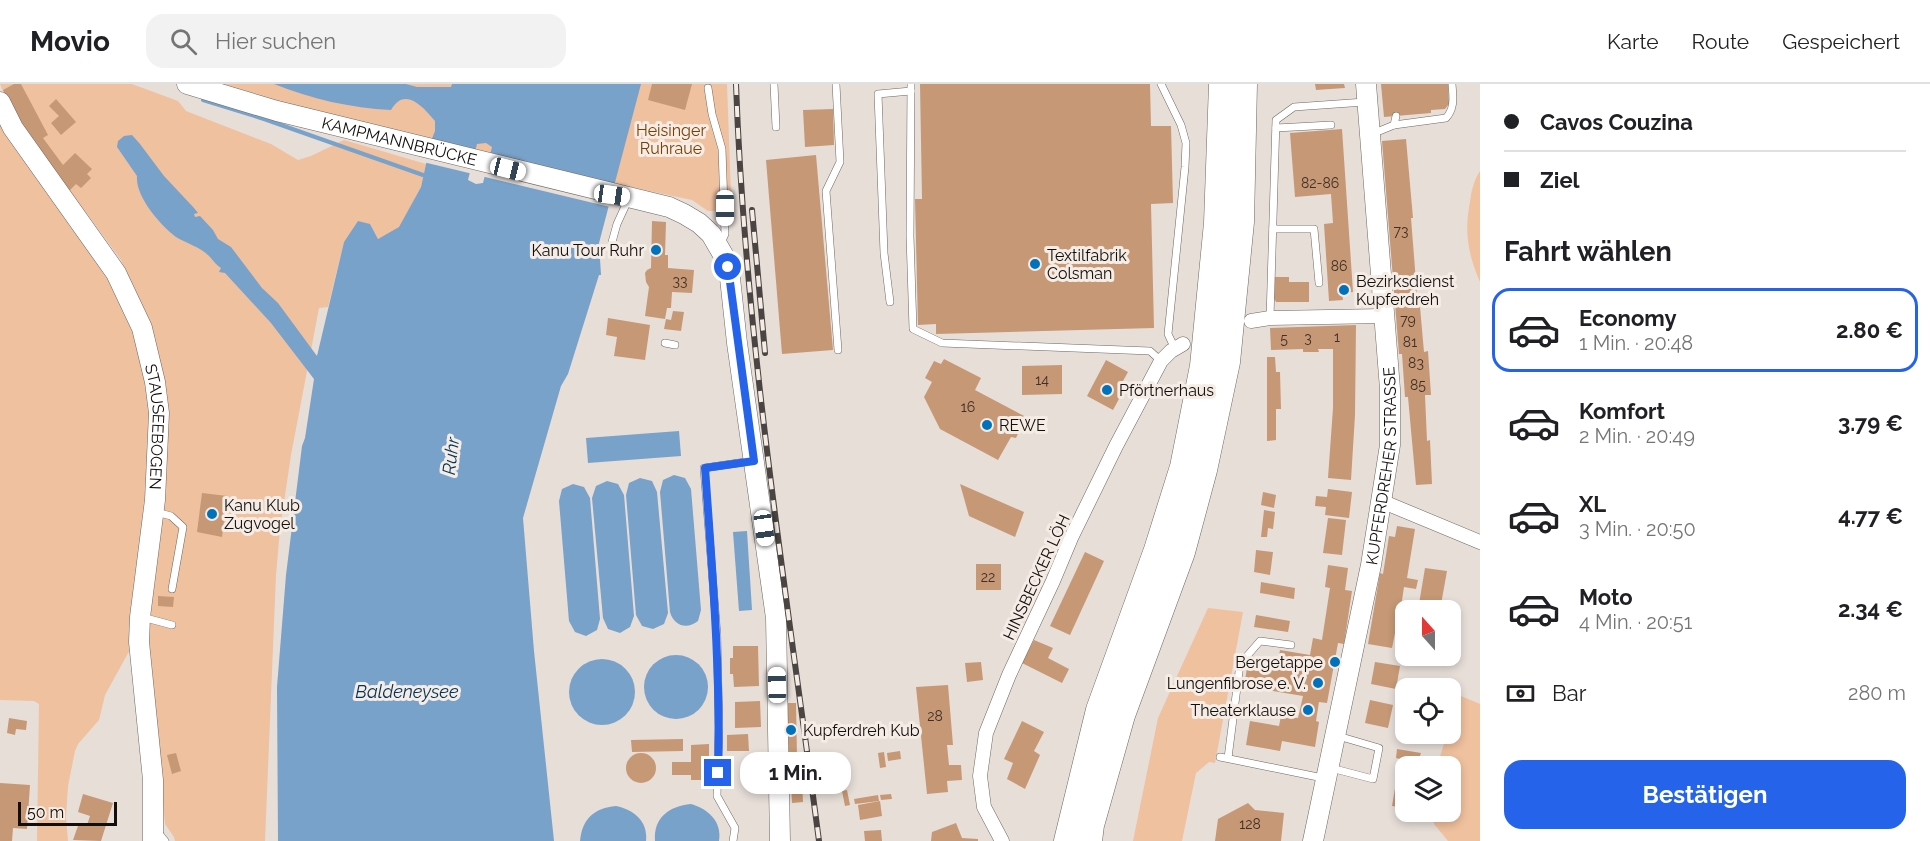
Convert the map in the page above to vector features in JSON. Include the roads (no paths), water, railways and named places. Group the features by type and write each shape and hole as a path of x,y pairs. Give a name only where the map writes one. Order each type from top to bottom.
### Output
{"highway":[{"path":"1067,841 1099,710 1157,550 1183,467 1203,366 1217,223 1222,84"},
{"path":"1089,841 1091,825 1122,715 1182,552 1204,470 1227,362 1241,222 1244,84"}],"street":[{"name":"KAMPMANNBRÜCKE","path":"187,84 277,111 669,207 705,228 719,247 728,267 776,618 780,841"},
{"name":"KUPFERDREHER STRASSE","path":"1313,841 1371,565 1390,438 1390,390 1366,93"},
{"name":"STAUSEEBOGEN","path":"0,102 13,128 109,262 142,328 155,382 159,413 154,512 140,617 141,674 157,836"},
{"path":"1251,321 1270,318 1384,316"},
{"name":"HINSBECKER LÖH","path":"1002,841 984,807 980,776 986,733 1009,675 1071,538 1116,446 1161,361 1179,346"},
{"path":"1381,501 1480,542"}],"lane":[{"path":"774,84 776,127"},
{"path":"836,84 840,162 826,191 838,350"},
{"path":"1161,84 1181,125 1186,143 1168,334 1179,346"},
{"path":"1370,135 1394,125 1446,118 1451,113 1454,101 1452,84"},
{"path":"708,88 712,114 722,149 725,234 719,247"},
{"path":"890,302 884,253 878,94 911,88 910,236 913,329 942,343 1150,351 1161,361"},
{"path":"1270,318 1276,120 1294,107 1366,93"},
{"path":"1394,125 1396,116"},
{"path":"1276,128 1331,125"},
{"path":"612,242 621,196"},
{"path":"1273,229 1314,229 1318,283"},
{"path":"665,343 675,345"},
{"path":"734,841 735,828 717,796 719,727 717,635 705,468 754,461"},
{"path":"154,512 171,516 183,527 172,590"},
{"path":"140,617 147,617 172,626"},
{"path":"1291,645 1260,641 1240,664 1224,757 1373,779 1379,748 1336,735"}],"water":[{"name":"Baldeneysee","path":"274,84 406,84 417,87 451,87 452,84 641,84 599,243 601,275 599,275 568,374 561,386 523,518 554,841 278,841 277,687 286,575 302,446 314,379 271,323 225,273 219,272 221,268 201,250 176,237 156,218 144,201 137,184 137,176 117,147 118,141 124,136 132,135 164,176 198,213 194,214 195,217 200,216 218,239 231,247 262,288 278,303 317,356 344,242 358,221 370,224 378,239 399,227 421,187 435,131 435,121 419,105 408,99 396,103 391,110 376,109 331,102","holes":["486,143 492,147 483,183 476,184 468,180 477,144"]},
{"path":"679,431 681,456 588,463 586,438"},
{"path":"674,475 685,478 691,489 701,610 698,621 685,626 675,621 670,612 660,492 663,480"},
{"path":"640,478 652,481 657,492 668,613 664,624 653,629 642,626 636,615 626,495 629,483"},
{"path":"607,481 618,484 624,495 634,616 630,627 620,633 608,629 603,618 592,498 596,486"},
{"path":"573,484 584,487 590,498 600,619 597,630 586,636 575,632 569,621 559,501 562,489"},
{"path":"747,531 752,610 739,611 733,532"},
{"path":"670,655 682,655 699,664 706,675 708,687 706,699 699,710 682,719 670,719 658,714 649,705 644,693 644,681 649,669 658,660"},
{"path":"602,659 615,662 625,669 632,679 635,692 632,705 625,715 615,722 602,725 589,722 579,715 572,705 569,692 572,679 579,669 589,662"},
{"path":"691,804 703,809 713,817 718,827 719,841 655,841 657,826 664,815 676,807"},
{"path":"616,806 629,810 638,817 645,828 646,841 580,841 583,827 590,816 601,809"}],"waterway":[{"path":"203,100 423,175"}],"railway":[{"path":"736,84 748,274 768,463 819,841"},
{"path":"752,210 765,353"}],"place":[{"name":"Kanu Tour Ruhr","path":"656,250"},
{"name":"Textilfabrik Colsman","path":"1035,264"},
{"name":"Bezirksdienst Kupferdreh","path":"1344,290"},
{"name":"Pförtnerhaus","path":"1107,390"},
{"name":"REWE","path":"987,425"},
{"name":"Kanu Klub Zugvogel","path":"212,514"},
{"name":"Bergetappe","path":"1335,662"},
{"name":"Lungenfibrose e. V.","path":"1318,683"},
{"name":"Theaterklause","path":"1308,710"},
{"name":"Kupferdreh Kub","path":"791,730"}],"park label":[{"name":"Heisinger Ruhraue","path":"671,139"}],"water label":[{"name":"Ruhr","path":"451,456"}]}
